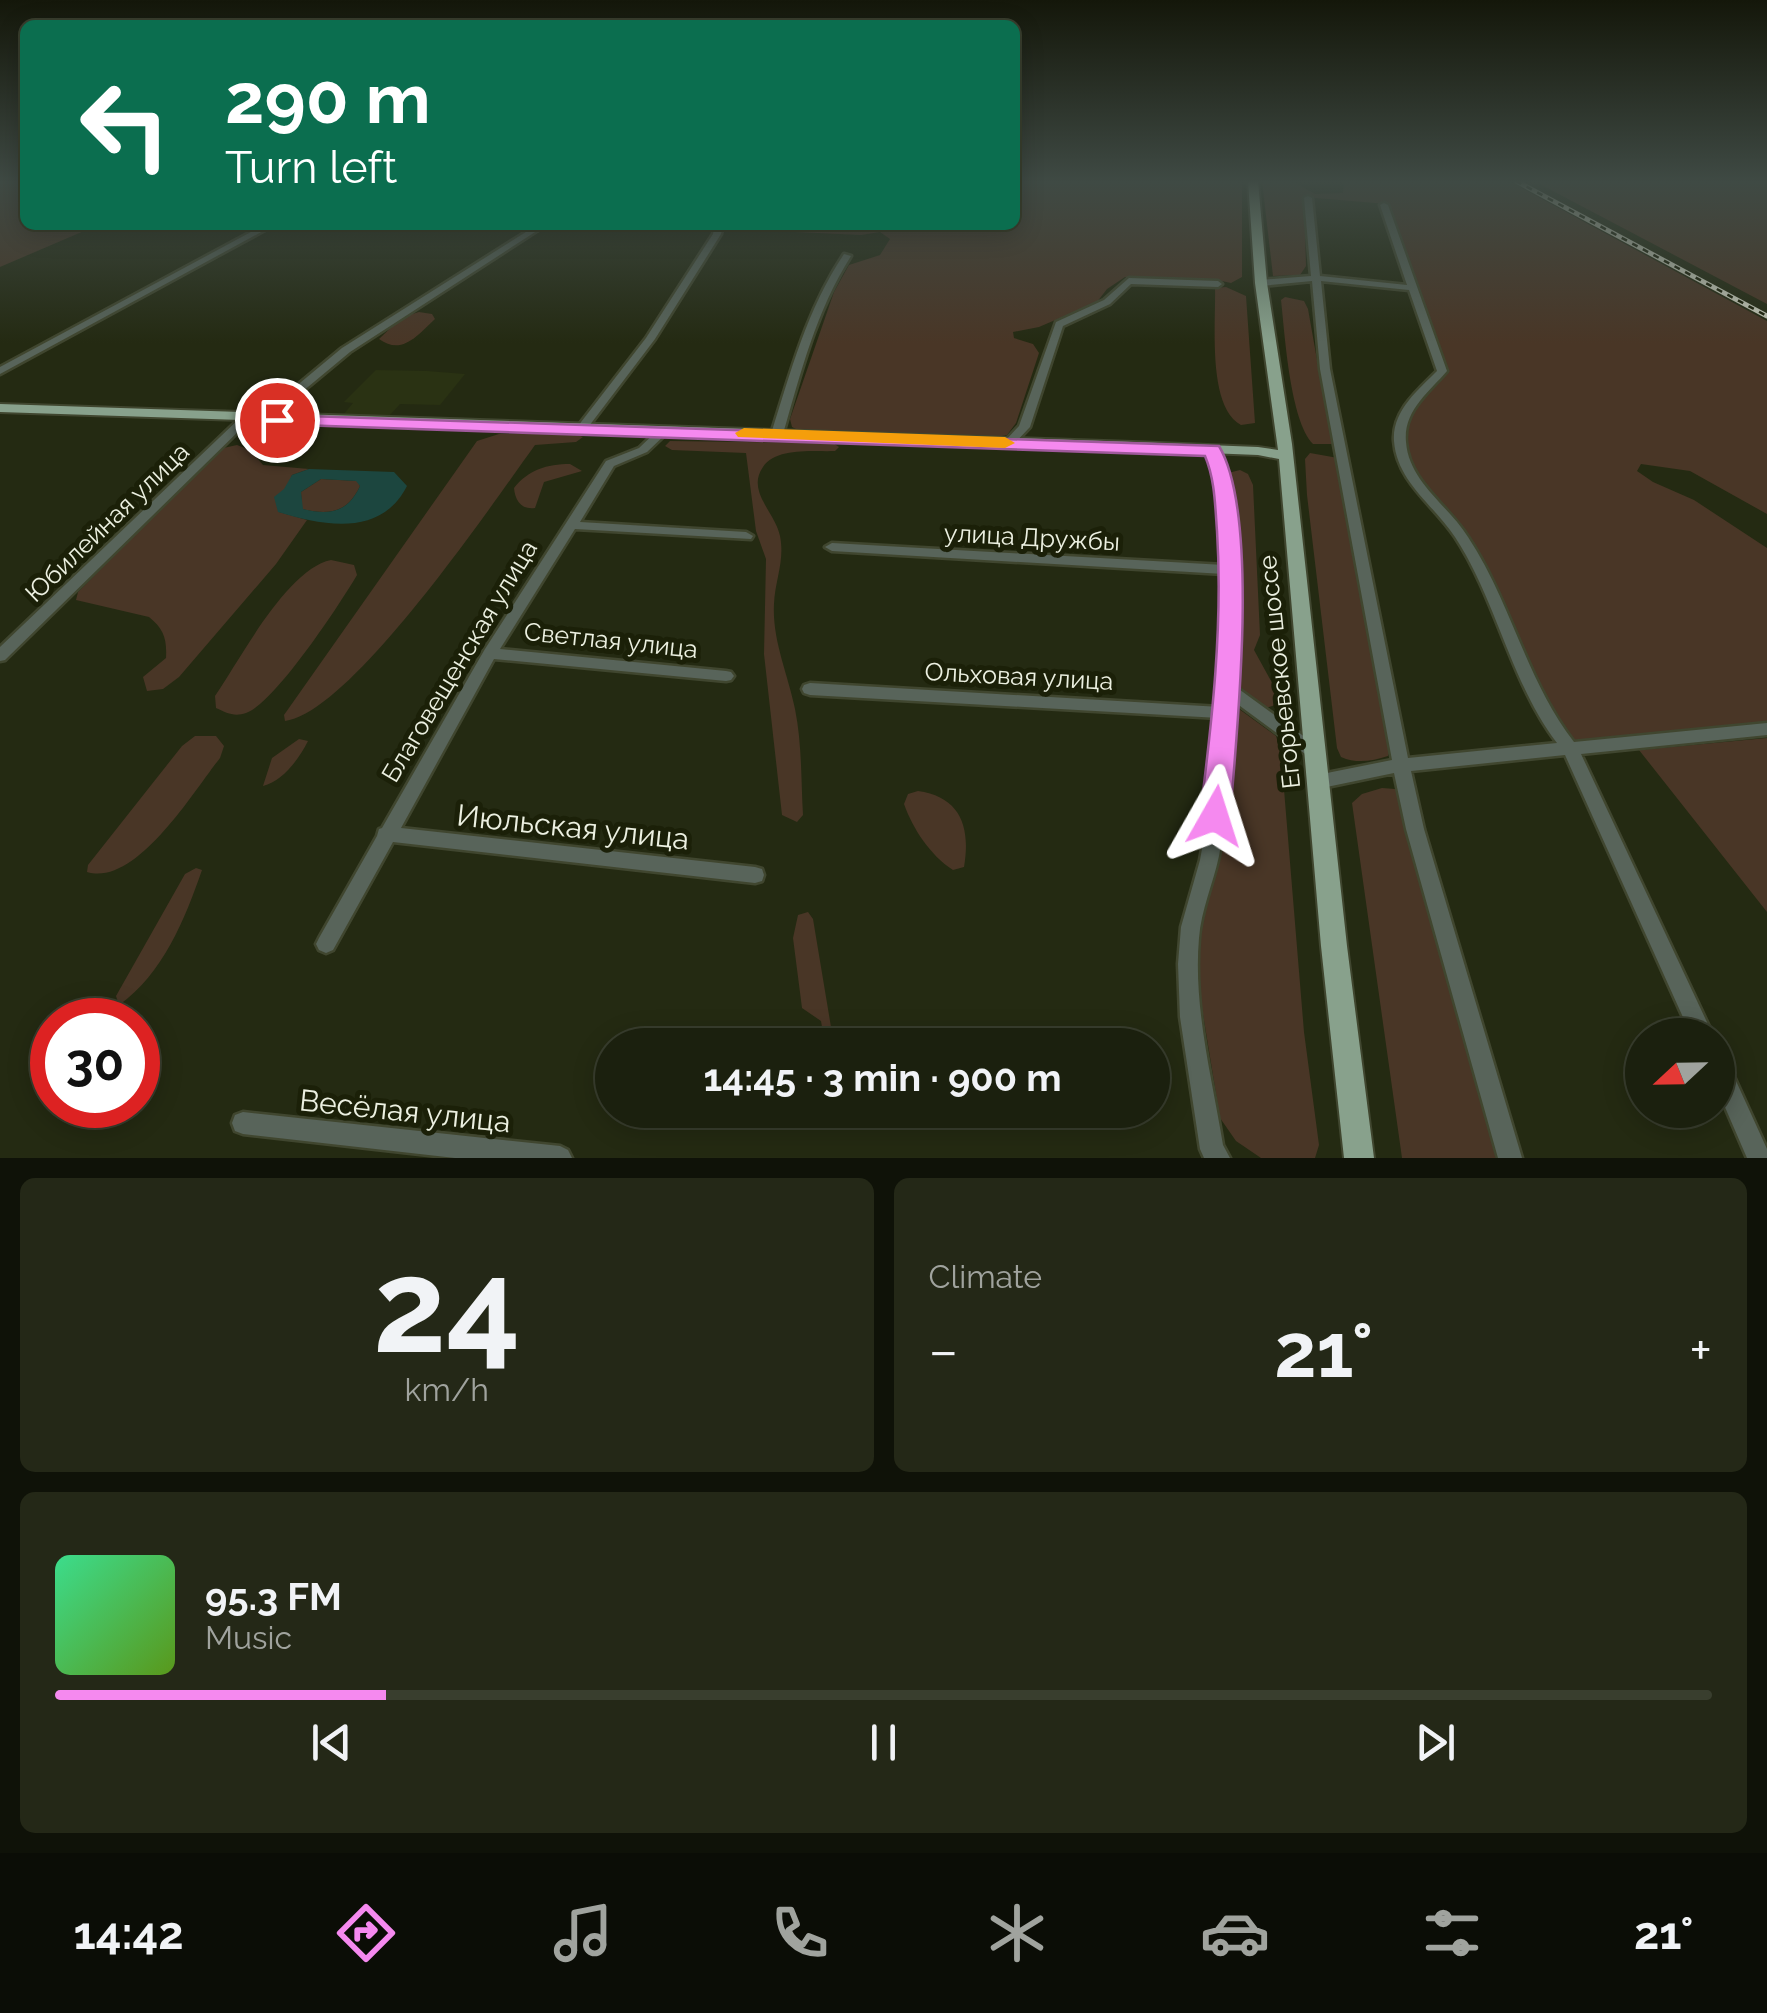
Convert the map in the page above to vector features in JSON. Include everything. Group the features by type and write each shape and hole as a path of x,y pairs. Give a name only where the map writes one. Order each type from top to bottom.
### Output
{"main road":[{"name":"Егорьевское шоссе","path":"1258,235 1285,456 1359,1158"},
{"path":"0,408 1212,450 1285,456"}],"street":[{"path":"0,372 252,235"},
{"path":"263,419 346,350 526,235"},
{"path":"582,428 650,339 716,235"},
{"path":"1311,235 1325,369 1401,765 1415,829 1510,1158"},
{"path":"1395,235 1442,371 1407,408 1400,443 1405,462 1419,486 1461,534 1502,613 1552,728 1570,748 1694,1018"},
{"path":"777,434 813,318 847,256"},
{"path":"1261,283 1315,278 1414,288"},
{"path":"1009,443 1024,427 1059,324 1107,302 1129,281 1218,284"},
{"name":"Юбилейная улица","path":"0,656 245,419"},
{"name":"Благовещенская улица","path":"326,944 490,653 570,524 610,464 642,450 663,431"},
{"path":"1212,450 1222,474 1230,570 1226,713 1212,850 1190,934 1188,978 1212,1149 1218,1158"},
{"path":"570,524 746,536"},
{"name":"улица Дружбы","path":"832,547 1230,570"},
{"name":"Светлая улица","path":"490,653 726,676"},
{"path":"1227,688 1314,752"},
{"name":"Ольховая улица","path":"810,689 1226,713"},
{"path":"1317,782 1401,765 1767,728"},
{"name":"Июльская улица","path":"386,834 754,875"},
{"path":"1735,1104 1760,1158"},
{"name":"Весёлая улица","path":"243,1123 560,1158"}],"shaded area":[{"path":"0,235 75,235 0,267"},
{"path":"884,235 1242,235 1242,277 1231,283 1125,277 1107,289 1097,302 1039,327 1013,332 1014,338 1033,344 1039,353 1016,423 1007,435 992,438 802,432 792,427 790,419 834,292 849,265 880,255 890,239"},
{"path":"1268,235 1305,235 1306,266 1300,275 1273,276"},
{"path":"1398,235 1609,235 1767,321 1767,514 1690,471 1641,464 1637,471 1694,500 1767,548 1767,722 1579,743 1566,736 1551,716 1505,609 1407,459 1405,432 1412,410 1445,372"},
{"path":"1636,235 1767,235 1767,304"},
{"path":"1226,287 1246,296 1255,423 1241,425 1230,415 1218,383 1215,288"},
{"path":"1285,297 1304,301 1308,309 1332,444 1313,444 1299,416 1287,355 1281,300"},
{"path":"419,312 432,314 435,319 409,341 395,345 379,339 402,317"},
{"path":"376,370 465,374 440,405 400,404 389,416 343,415 353,403 344,402"},
{"path":"499,434 583,437 576,442 535,445 455,556 382,645 346,683 313,709 285,721 284,715 477,441"},
{"path":"670,441 833,443 839,447 835,451 777,456 763,467 759,476 760,493 777,527 781,545 774,617 799,735 803,815 797,822 782,815 764,654 766,559 756,531 746,453 672,450 665,446"},
{"path":"237,445 250,450 263,465 309,469 292,475 279,512 307,520 276,564 179,677 163,689 147,691 143,677 166,658 161,630 149,617 76,600 78,592 219,449"},
{"path":"1310,453 1338,458 1392,745 1388,756 1376,759 1347,759 1341,757 1337,748 1307,495 1305,459"},
{"path":"570,464 582,471 544,482 535,508 520,503 514,488 525,477 546,467"},
{"path":"1240,470 1248,474 1253,485 1260,635 1254,650 1277,692 1275,705 1266,708 1241,692 1233,681 1237,565 1228,473"},
{"path":"321,479 357,481 360,486 350,502 337,510 302,509 301,492"},
{"path":"331,560 354,565 357,575 289,673 246,713 227,713 216,708 215,696 282,597 314,567"},
{"path":"1239,709 1276,736 1281,753 1304,1032 1319,1145 1315,1158 1261,1158 1236,1141 1220,1118 1201,1002 1197,939 1233,710"},
{"path":"195,736 216,736 224,746 220,758 179,813 125,865 106,873 87,872 88,865 182,746"},
{"path":"1767,738 1767,912 1639,750"},
{"path":"299,739 308,741 295,762 263,786 272,758"},
{"path":"1395,789 1403,798 1496,1158 1402,1158 1352,803 1362,794"},
{"path":"918,791 944,800 959,816 966,839 964,867 953,870 917,832 904,804 908,794"},
{"path":"196,868 202,870 171,944 135,992 128,998 117,998 116,996 185,874"},
{"path":"808,912 813,919 831,1028 822,1028 821,1021 802,1008 793,938 798,915"}],"water":[{"path":"309,469 394,472 407,486 382,514 367,520 333,523 278,512 274,497 292,475","holes":["321,479 356,481 360,486 344,507 330,512 303,509 301,492"]}],"railway":[{"path":"1616,235 1767,316"}],"slow traffic":[{"path":"744,433 1005,443"}],"route":[{"path":"277,420 1212,450 1222,474 1230,570 1226,713 1215,816"}]}
